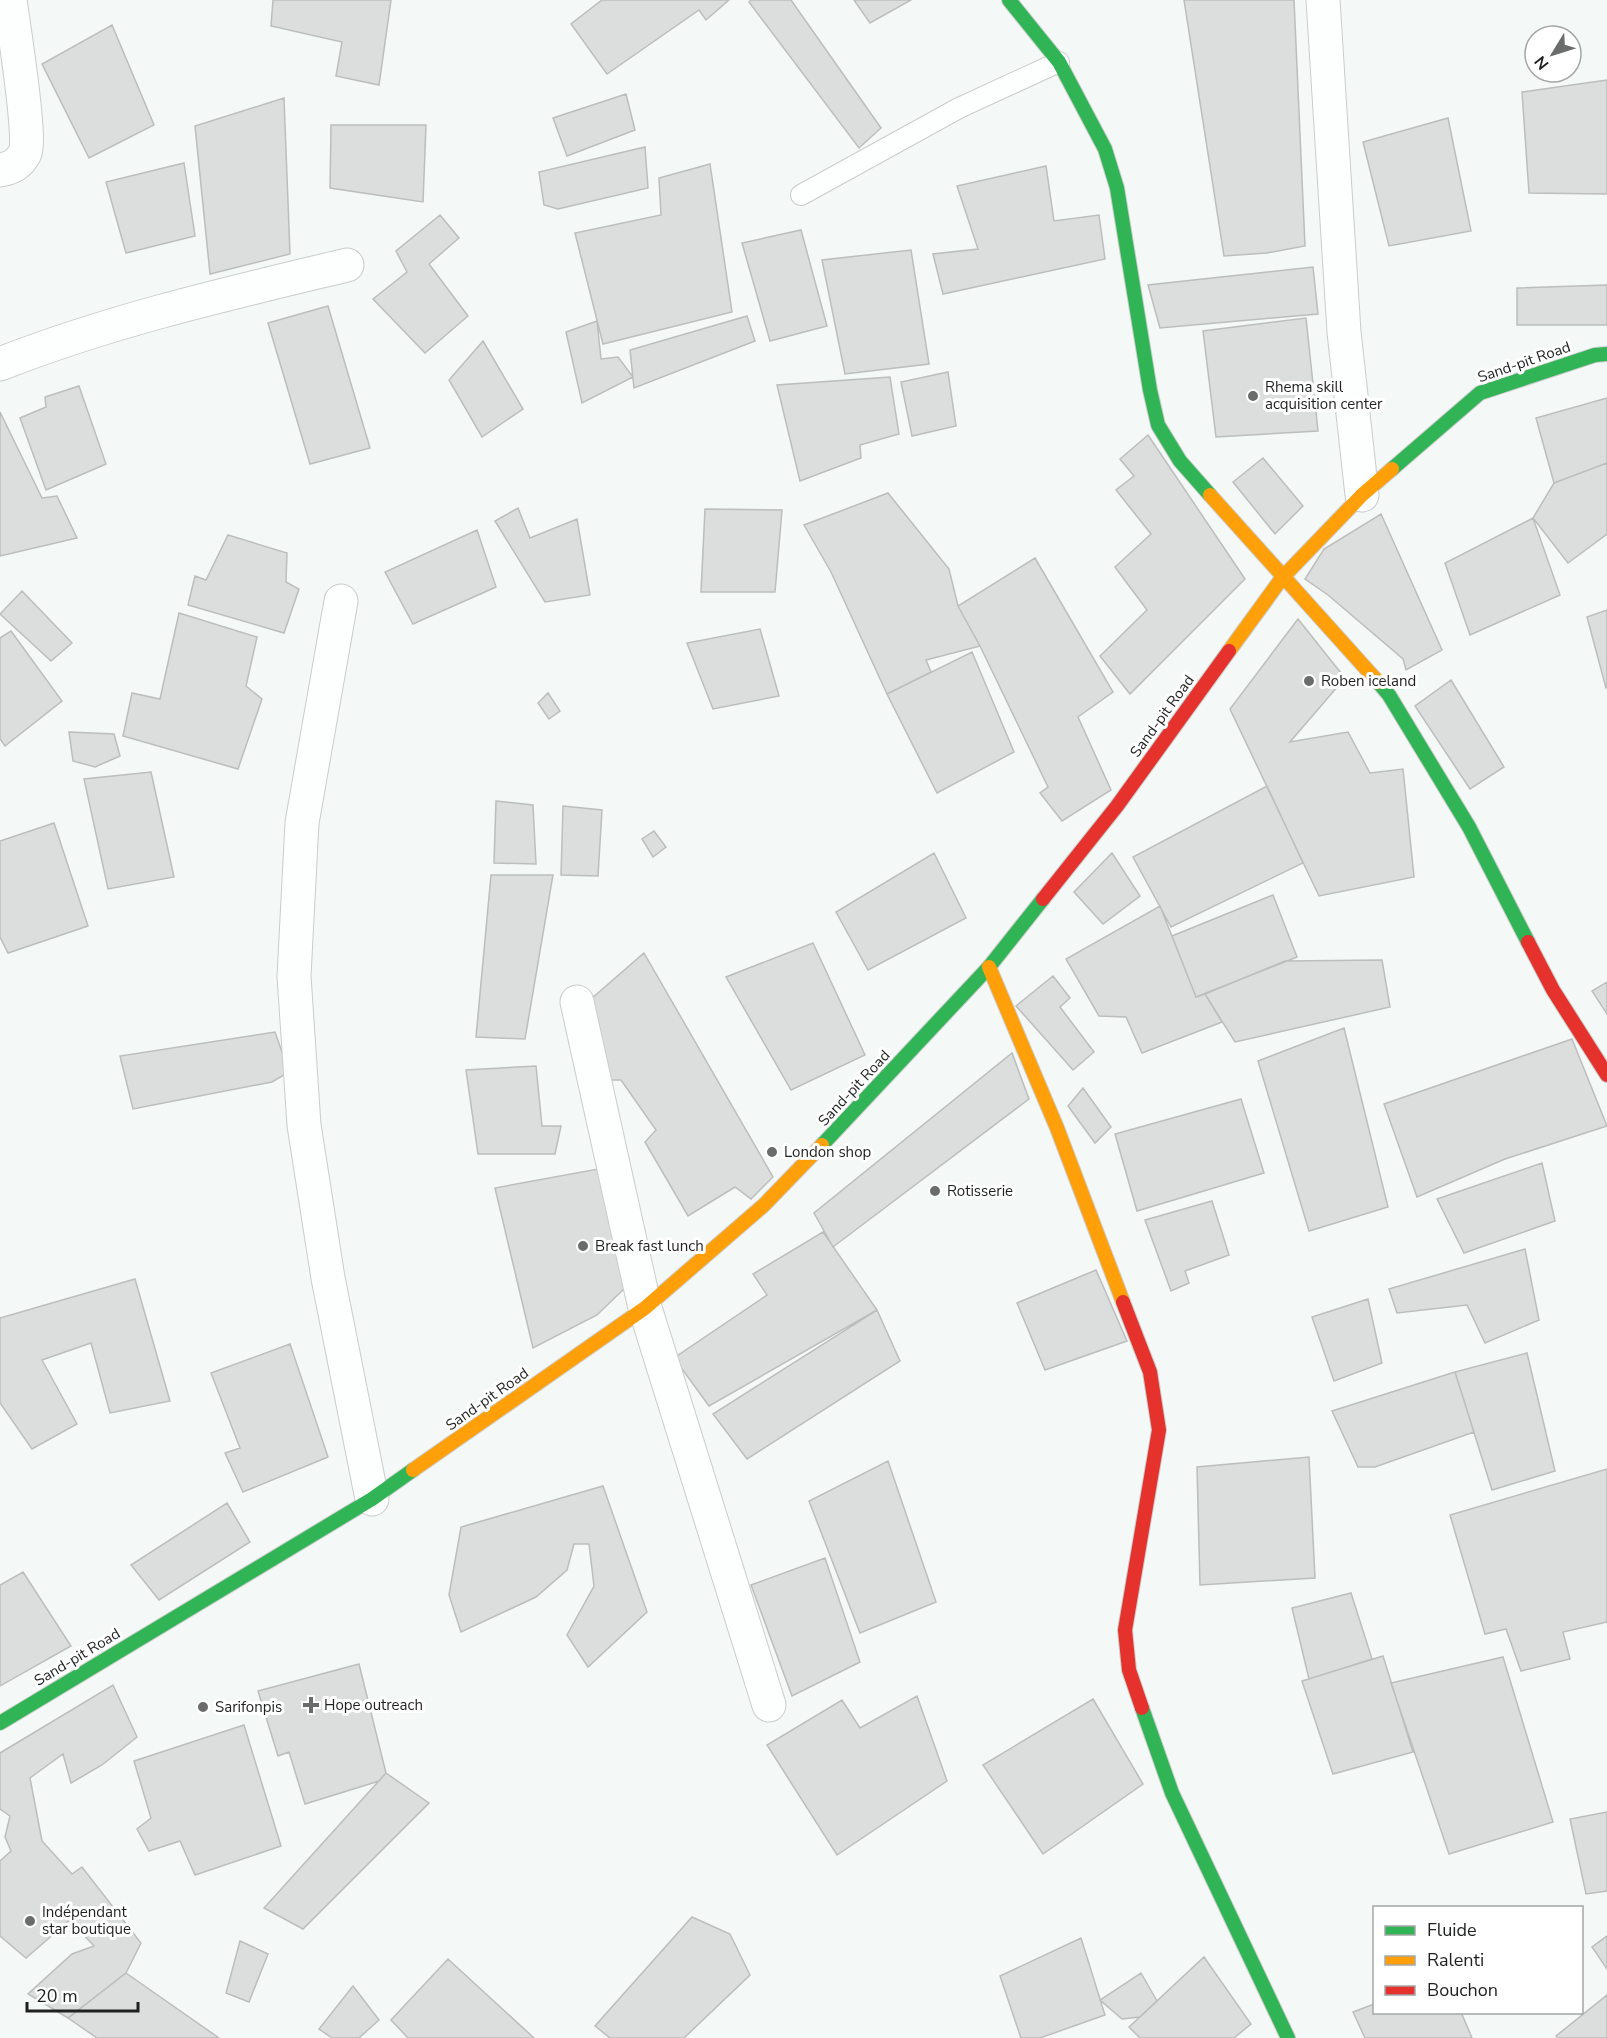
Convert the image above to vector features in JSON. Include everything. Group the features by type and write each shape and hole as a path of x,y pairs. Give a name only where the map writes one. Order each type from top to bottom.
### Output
{"street":[{"path":"0,170 13,168 27,151 26,126 10,0"},
{"path":"1009,0 1059,62 1105,149 1117,188 1150,390 1158,425 1180,461 1282,578 1389,695 1469,827 1553,990 1607,1075"},
{"path":"1323,0 1344,332 1362,495"},
{"path":"0,364 47,346 190,303 347,264"},
{"name":"Sand-pit Road","path":"0,1723 372,1499 645,1308 765,1205 989,967 1117,806 1282,578 1362,495 1480,393 1595,355 1607,354"},
{"path":"341,601 302,823 294,976 304,1125 328,1278 372,1499"},
{"path":"989,967 1058,1128 1150,1372 1160,1430 1125,1630 1129,1670 1172,1793 1288,2038"},
{"path":"577,1002 645,1308 769,1705"}],"lane":[{"path":"801,195 959,108 1059,62"}],"building":[{"path":"273,0 391,0 379,85 336,76 342,42 271,26"},
{"path":"602,0 729,0 706,20 699,10 607,74 571,24"},
{"path":"751,0 791,0 881,128 859,148 749,2"},
{"path":"854,0 911,0 870,23"},
{"path":"1184,0 1294,0 1305,246 1267,253 1224,256"},
{"path":"112,25 154,125 89,158 42,64"},
{"path":"1607,80 1607,194 1529,193 1522,92"},
{"path":"626,94 635,130 567,156 553,118"},
{"path":"284,98 290,254 210,274 195,126"},
{"path":"1448,118 1471,231 1389,246 1363,142"},
{"path":"331,125 426,125 423,202 330,188"},
{"path":"645,147 648,188 558,209 544,205 539,172"},
{"path":"184,163 195,236 126,253 106,182"},
{"path":"710,164 732,312 603,344 575,233 661,215 659,178"},
{"path":"1046,166 1054,221 1099,215 1105,259 943,294 933,254 978,249 957,186"},
{"path":"440,215 459,238 429,264 468,316 425,353 373,299 407,272 396,251"},
{"path":"801,230 827,326 770,341 742,243"},
{"path":"911,250 929,364 845,374 822,260"},
{"path":"1313,267 1318,314 1160,328 1148,285"},
{"path":"1607,285 1607,325 1517,325 1517,288"},
{"path":"328,306 370,448 310,464 268,323"},
{"path":"747,316 755,341 634,388 630,350"},
{"path":"1306,318 1318,431 1216,437 1203,331"},
{"path":"597,321 601,359 618,357 633,377 582,403 566,332"},
{"path":"483,341 523,409 482,437 449,380"},
{"path":"948,372 956,426 912,436 901,382"},
{"path":"890,377 899,434 860,445 861,458 800,481 777,385"},
{"path":"79,386 106,464 46,490 20,418 46,407 45,397"},
{"path":"1607,398 1607,463 1554,483 1536,418"},
{"path":"0,412 42,498 57,496 77,538 0,556"},
{"path":"1148,435 1245,579 1130,694 1100,656 1147,610 1115,567 1151,534 1116,490 1134,476 1120,459"},
{"path":"1263,458 1303,506 1275,534 1233,482"},
{"path":"1607,463 1607,534 1568,563 1533,518 1554,483"},
{"path":"888,493 949,569 958,606 980,646 926,660 931,672 887,694 831,572 804,525"},
{"path":"518,508 530,538 577,519 590,595 545,602 495,521"},
{"path":"705,509 782,510 775,592 701,592"},
{"path":"1381,514 1442,650 1406,670 1403,659 1328,595 1305,579 1324,549"},
{"path":"1533,518 1560,595 1470,635 1445,563"},
{"path":"477,530 496,587 413,624 385,572"},
{"path":"228,535 287,553 286,582 299,589 284,633 188,605 195,576 206,580"},
{"path":"1035,558 1113,692 1078,717 1111,790 1062,821 1040,793 1048,787 980,646 958,606"},
{"path":"22,591 72,643 51,661 0,614"},
{"path":"1607,610 1607,688 1606,688 1587,617"},
{"path":"179,613 257,637 246,686 262,699 238,769 123,736 132,693 160,699"},
{"path":"1298,619 1345,678 1290,742 1348,732 1370,773 1403,769 1414,877 1319,896 1230,709"},
{"path":"760,629 779,696 713,709 687,643"},
{"path":"11,631 62,701 5,746 0,739 0,638"},
{"path":"972,652 1014,752 937,793 887,694"},
{"path":"1451,680 1504,767 1470,789 1415,706"},
{"path":"548,693 560,711 549,719 538,703"},
{"path":"69,732 114,734 120,756 95,767 73,761"},
{"path":"151,772 174,877 108,889 84,779"},
{"path":"1267,786 1303,863 1171,927 1133,857"},
{"path":"496,801 533,805 536,864 494,863"},
{"path":"563,806 602,810 598,876 561,875"},
{"path":"54,823 88,926 8,953 0,937 0,841"},
{"path":"654,831 666,847 653,857 642,839"},
{"path":"934,853 966,918 868,970 836,912"},
{"path":"1112,853 1140,896 1103,924 1074,892"},
{"path":"491,875 553,875 525,1039 476,1037"},
{"path":"1273,895 1297,957 1196,997 1172,936"},
{"path":"1160,906 1196,997 1205,994 1222,1022 1142,1053 1126,1017 1099,1016 1066,959"},
{"path":"813,943 865,1055 791,1090 726,977"},
{"path":"644,953 773,1177 751,1199 735,1187 688,1216 645,1142 656,1130 621,1080 603,1080 591,999"},
{"path":"1382,960 1390,1007 1235,1042 1205,994 1285,961"},
{"path":"1053,976 1070,998 1060,1007 1094,1052 1073,1070 1016,1006"},
{"path":"1607,982 1607,1014 1592,991"},
{"path":"1344,1028 1388,1207 1309,1231 1258,1061"},
{"path":"275,1032 289,1072 272,1082 133,1109 120,1056"},
{"path":"1572,1039 1607,1126 1505,1159 1417,1197 1384,1104"},
{"path":"1012,1053 1029,1099 833,1247 814,1213"},
{"path":"536,1066 542,1126 561,1126 555,1154 478,1154 466,1070"},
{"path":"1083,1088 1111,1127 1095,1143 1068,1106"},
{"path":"1241,1099 1264,1173 1137,1211 1115,1134"},
{"path":"1542,1163 1555,1221 1464,1253 1437,1199"},
{"path":"598,1169 628,1285 597,1315 533,1348 495,1188"},
{"path":"1212,1201 1229,1255 1185,1271 1189,1283 1171,1291 1145,1220"},
{"path":"823,1232 877,1310 709,1406 674,1358 767,1295 753,1274"},
{"path":"1525,1249 1539,1320 1485,1343 1467,1305 1397,1313 1389,1289"},
{"path":"1096,1270 1127,1341 1045,1370 1017,1303"},
{"path":"135,1279 170,1401 110,1413 91,1343 42,1360 77,1424 32,1449 0,1403 0,1318"},
{"path":"1368,1299 1382,1363 1334,1381 1312,1317"},
{"path":"877,1310 900,1361 747,1459 713,1414"},
{"path":"290,1344 328,1457 243,1492 225,1453 240,1448 211,1373"},
{"path":"1527,1353 1555,1471 1492,1490 1455,1372"},
{"path":"1455,1372 1474,1432 1375,1467 1358,1467 1332,1411"},
{"path":"1309,1457 1315,1578 1200,1585 1197,1467"},
{"path":"888,1461 936,1602 860,1633 809,1501"},
{"path":"1607,1469 1607,1622 1563,1632 1570,1659 1521,1671 1506,1629 1485,1634 1450,1515"},
{"path":"603,1486 647,1612 588,1667 567,1635 594,1586 589,1544 574,1544 567,1570 536,1597 461,1632 449,1595 461,1527"},
{"path":"227,1503 250,1542 159,1600 131,1565"},
{"path":"825,1558 860,1662 792,1696 751,1585"},
{"path":"23,1572 71,1646 0,1686 0,1585"},
{"path":"1351,1593 1372,1659 1309,1679 1292,1608"},
{"path":"1383,1656 1413,1752 1333,1774 1302,1681"},
{"path":"1503,1657 1553,1822 1449,1854 1391,1683"},
{"path":"359,1664 386,1773 379,1781 305,1804 289,1752 278,1756 258,1691"},
{"path":"113,1685 137,1737 102,1765 71,1783 63,1754 30,1778 42,1841 72,1874 82,1867 141,1943 126,1973 68,2018 28,1994 72,1954 94,1946 70,1920 26,1958 0,1936 0,1861 11,1851 5,1837 10,1816 0,1809 0,1753"},
{"path":"917,1696 947,1781 837,1855 767,1745 842,1700 860,1728"},
{"path":"1093,1699 1143,1784 1043,1854 983,1765"},
{"path":"244,1725 281,1846 195,1875 180,1841 149,1851 137,1829 151,1818 134,1761"},
{"path":"386,1773 429,1803 303,1929 264,1908"},
{"path":"1607,1812 1607,1891 1586,1894 1570,1819"},
{"path":"692,1917 730,1934 750,1975 684,2038 610,2038 595,2026"},
{"path":"1607,1936 1607,1969 1592,1947"},
{"path":"1081,1938 1105,2015 1040,2038 1021,2038 1000,1976"},
{"path":"240,1941 268,1954 249,2002 226,1993"},
{"path":"1204,1957 1251,2024 1234,2038 1140,2038 1129,2027"},
{"path":"448,1959 534,2038 408,2038 391,2020"},
{"path":"126,1973 219,2038 97,2038 68,2018"},
{"path":"1141,1973 1157,2001 1140,2017 1122,2019 1100,2000"},
{"path":"353,1986 379,2020 359,2038 332,2038 319,2029"},
{"path":"1607,1995 1607,2038 1557,2038 1556,2036"},
{"path":"1373,2004 1373,2014 1462,2014 1472,2038 1365,2038 1353,2012"}],"traffic: fast":[{"path":"1009,0 1059,62 1105,149 1117,188 1150,390 1158,425 1180,461 1210,495"},
{"path":"1392,469 1480,393 1595,355 1607,354"},
{"path":"1378,682 1389,695 1469,827 1528,942"},
{"path":"822,1145 989,967 1043,899"},
{"path":"0,1723 372,1499 413,1470"},
{"path":"1142,1708 1172,1793 1288,2038"}],"traffic: slow":[{"path":"1229,651 1282,578 1362,495 1392,469"},
{"path":"1210,495 1378,682"},
{"path":"989,967 1057,1128 1123,1302"},
{"path":"413,1470 645,1308 764,1205 822,1145"}],"traffic: jam":[{"path":"1043,899 1117,806 1229,651"},
{"path":"1528,942 1553,990 1607,1075"},
{"path":"1123,1302 1150,1372 1159,1430 1125,1630 1129,1670 1142,1708"}],"place":[{"name":"Rhema skill acquisition center","path":"1253,396"},
{"name":"Roben iceland","path":"1309,681"},
{"name":"London shop","path":"772,1152"},
{"name":"Rotisserie","path":"935,1191"},
{"name":"Break fast lunch","path":"583,1246"},
{"name":"Hope outreach","path":"311,1705"},
{"name":"Sarifonpis","path":"203,1707"},
{"name":"Indépendant star boutique","path":"30,1921"}]}
